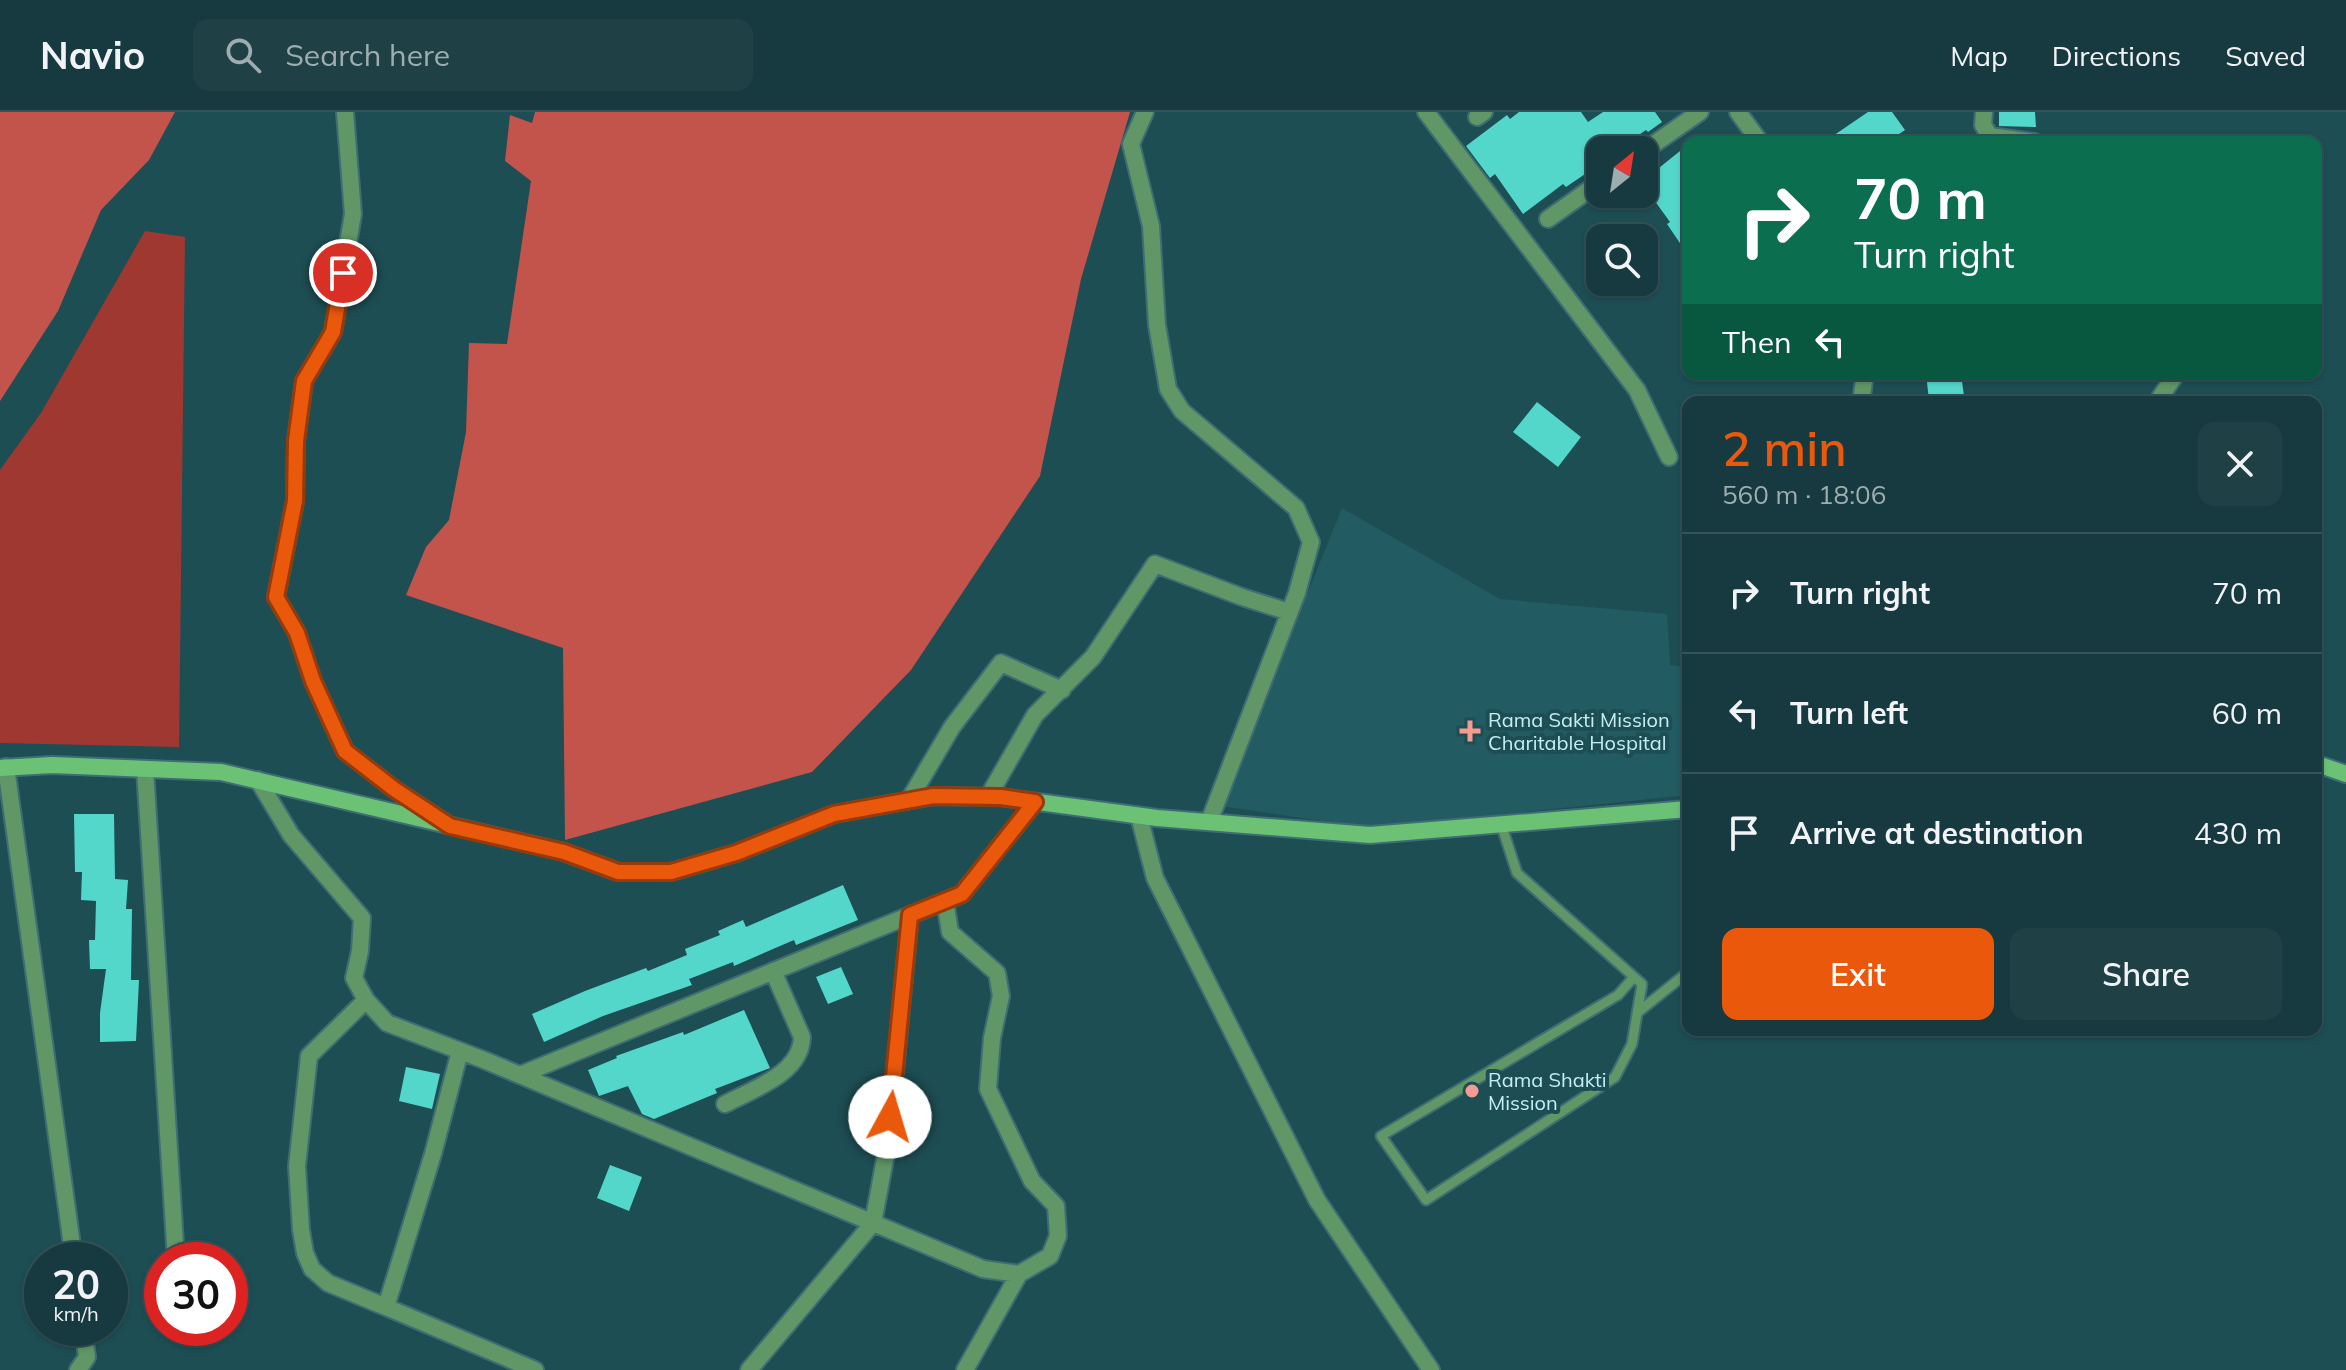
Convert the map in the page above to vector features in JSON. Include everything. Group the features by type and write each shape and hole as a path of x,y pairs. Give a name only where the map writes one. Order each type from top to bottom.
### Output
{"street":[{"path":"345,112 353,214 333,332 304,381 296,441 295,501 276,597 297,633 313,681 345,751 394,789 450,826"},
{"path":"1145,112 1131,144 1151,226 1157,325 1168,389 1182,411 1296,508 1311,542 1289,612 1209,822"},
{"path":"1426,112 1637,390 1669,457"},
{"path":"1658,141 1700,112"},
{"path":"1738,112 1756,136"},
{"path":"1984,112 1983,125 1990,136"},
{"path":"1548,219 1586,192"},
{"path":"988,797 1035,715 1093,657 1155,564 1289,612"},
{"path":"909,800 952,727 1001,663 1062,690"},
{"path":"71,1242 3,768 52,765 221,772 564,852 618,872 671,872 736,853 834,814 933,796 988,797 1139,816 1370,835 1682,809"},
{"path":"2322,768 2346,774"},
{"path":"145,769 175,1242"},
{"path":"258,780 291,835 362,918 354,978 366,1000 387,1023 520,1075 983,1269 1019,1274"},
{"path":"520,1075 962,894 1035,802"},
{"path":"1139,816 1155,878 1317,1200 1431,1370"},
{"path":"945,901 950,932 997,973 1001,996 992,1038 988,1089 1032,1181 1056,1206 1058,1236 1050,1256 1019,1274 965,1370"},
{"path":"749,1370 873,1223 888,1143 910,915"},
{"path":"725,1104 788,1070 802,1047 802,1037 773,971"},
{"path":"366,1000 309,1056 297,1166 301,1230 312,1269 328,1283 535,1370"},
{"path":"386,1307 433,1154 460,1051"},
{"path":"78,1370 87,1357 85,1346"}],"lane":[{"path":"1501,824 1517,873 1642,984 1632,1044 1615,1077 1426,1200 1381,1136 1618,995 1634,977"},
{"path":"1637,1013 1682,977"}],"shaded area":[{"path":"0,112 175,112 149,160 101,210 58,311 0,401"},
{"path":"535,112 1130,112 1081,279 1040,476 911,670 812,772 565,840 563,648 406,595 426,547 449,520 466,432 469,343 507,344 531,181 505,161 510,115 532,123"},
{"path":"145,231 185,237 179,747 0,743 0,470 41,413"},
{"name":"Rama Sakti Mission Charitable Hospital","path":"1342,508 1500,599 1667,614 1670,665 1682,666 1682,796 1371,828 1221,806"}],"building":[{"path":"1519,112 1581,112 1588,122 1603,112 1655,112 1662,122 1637,136 1586,136 1586,173 1566,187 1563,184 1523,214 1495,174 1490,178 1466,146 1507,115 1510,119"},
{"path":"1868,112 1892,112 1905,130 1896,136 1833,136"},
{"path":"1999,112 2035,112 2036,127 1999,126"},
{"path":"1680,151 1682,246 1667,224 1670,222 1658,205 1658,169"},
{"path":"1927,380 1962,380 1964,396 1929,396"},
{"path":"1537,402 1581,437 1558,467 1513,432"},
{"path":"74,814 114,814 115,879 128,880 126,909 132,909 131,980 139,980 136,1041 100,1042 106,969 90,969 89,940 95,940 96,901 81,900 82,872 75,872"},
{"path":"843,885 858,920 796,945 794,940 734,966 733,962 689,979 692,985 603,1016 544,1042 532,1014 585,991 687,955 685,949 720,935 718,931 743,920 746,927"},
{"path":"841,967 853,994 828,1004 816,977"},
{"path":"744,1010 770,1068 715,1089 717,1093 654,1119 642,1114 628,1086 599,1096 588,1070 616,1056 683,1032 684,1035"},
{"path":"406,1067 440,1074 432,1109 399,1101"},
{"path":"610,1165 642,1177 629,1211 597,1198"}],"place":[{"name":"Rama Sakti Mission Charitable Hospital","path":"1470,731"},
{"name":"Rama Shakti Mission","path":"1472,1091"}],"route":[{"path":"343,273 333,332 304,381 296,441 295,501 276,597 297,633 313,681 345,751 394,789 450,826 564,852 618,872 671,872 736,853 834,814 933,796 1001,797 1035,802 962,894 910,915 890,1117"}]}
